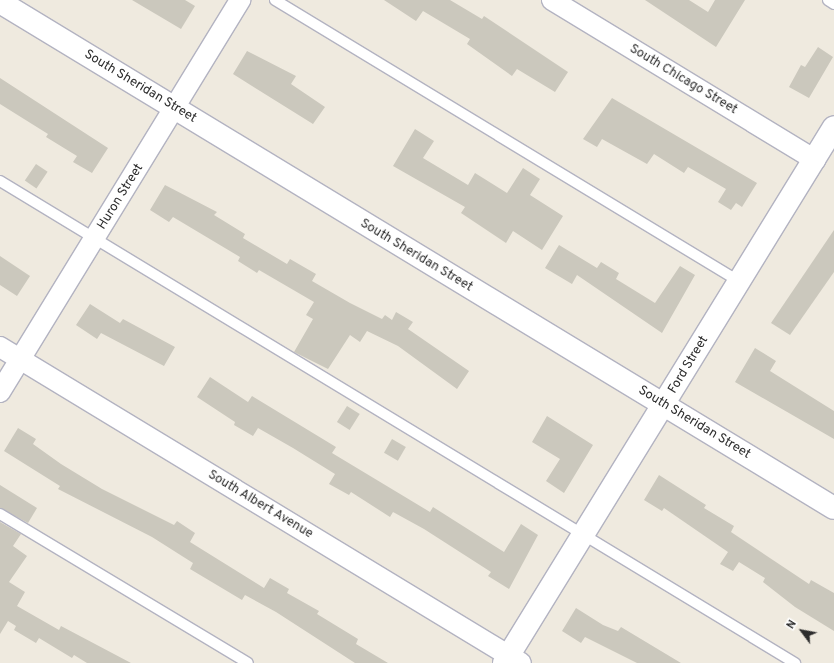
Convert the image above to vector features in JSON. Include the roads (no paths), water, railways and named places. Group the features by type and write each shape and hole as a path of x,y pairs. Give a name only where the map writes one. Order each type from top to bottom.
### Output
{"street":[{"name":"Huron Street","path":"0,392 176,108 240,0"},
{"name":"South Chicago Street","path":"552,0 814,160"},
{"name":"South Sheridan Street","path":"0,2 834,508"},
{"name":"Ford Street","path":"511,661 584,535 834,127"},
{"name":"South Albert Avenue","path":"0,347 511,661"}],"lane":[{"path":"275,0 740,282"},
{"path":"828,0 834,4"},
{"path":"0,181 795,663"},
{"path":"0,514 248,663"}]}
